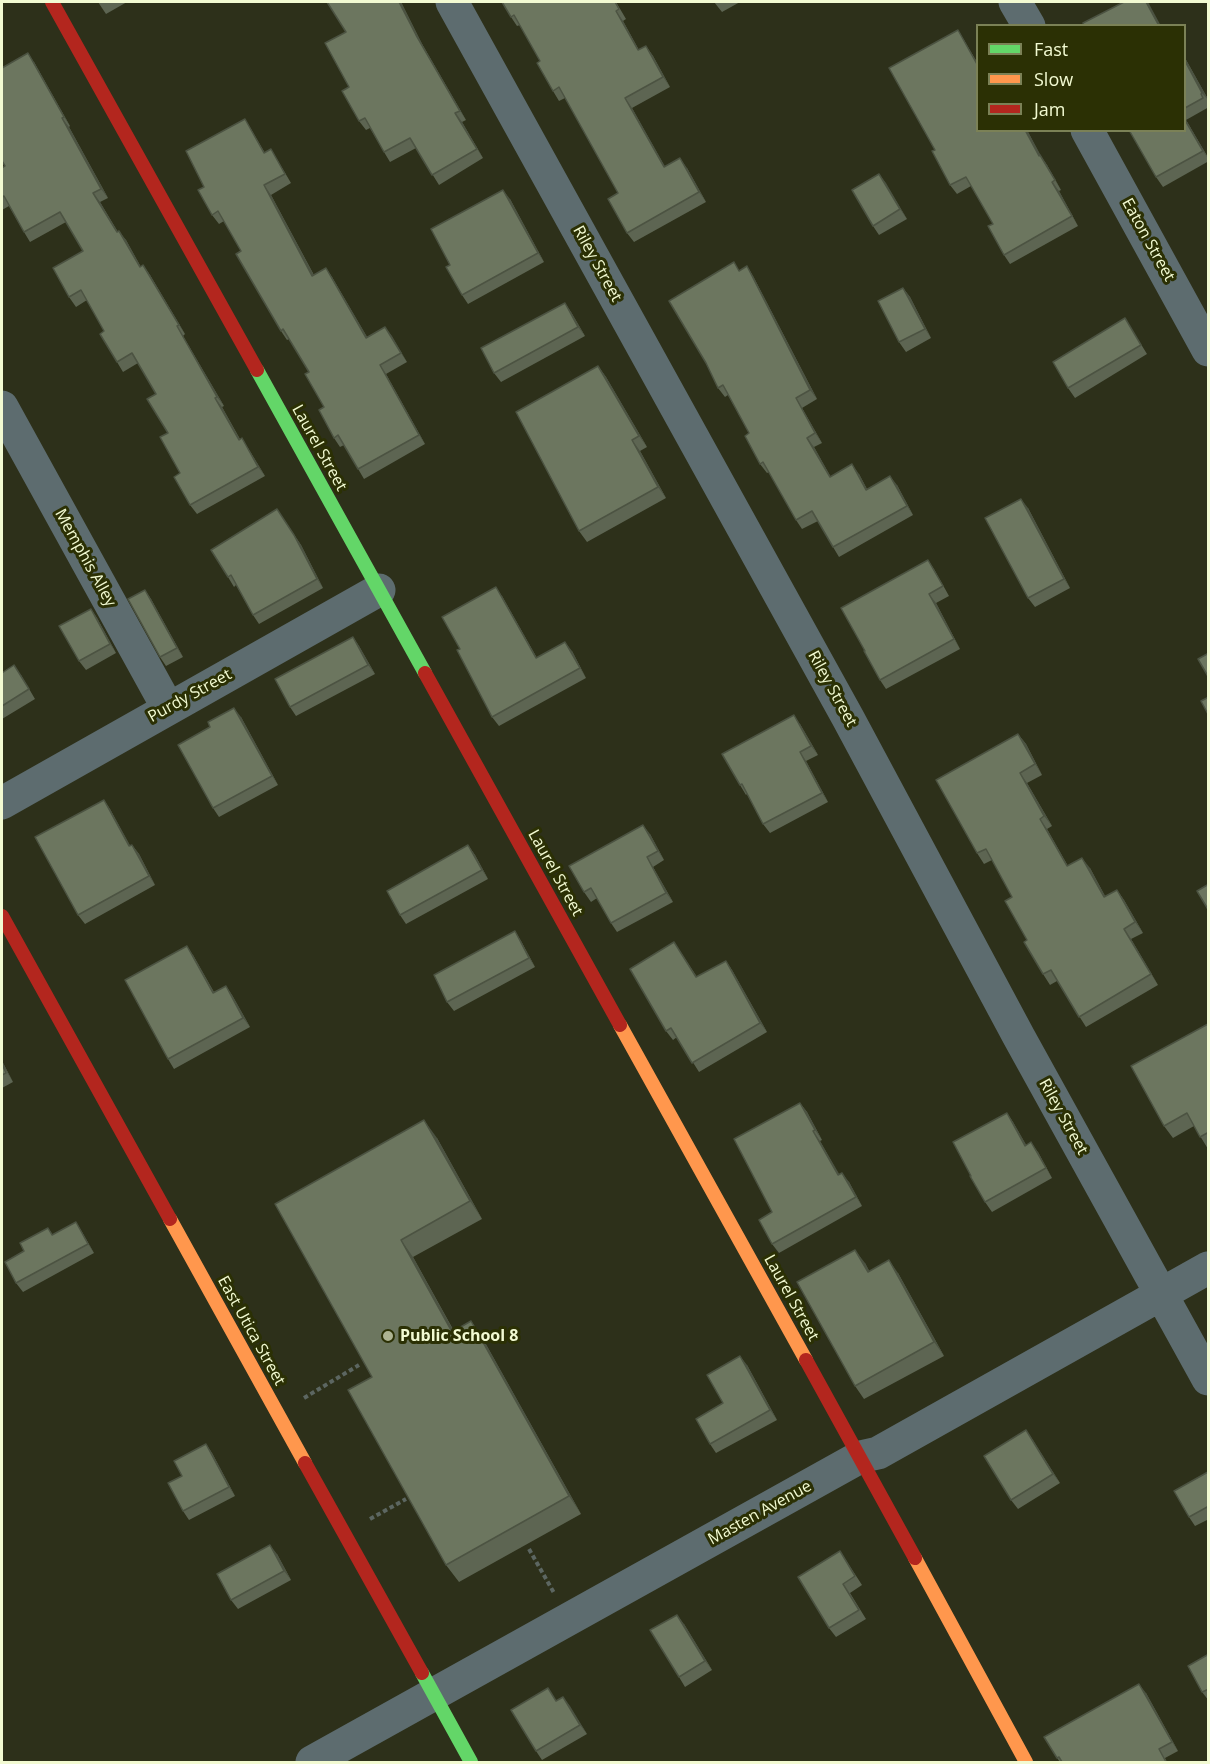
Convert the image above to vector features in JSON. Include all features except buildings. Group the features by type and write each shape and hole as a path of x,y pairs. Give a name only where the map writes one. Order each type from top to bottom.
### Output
{"street":[{"name":"Laurel Street","path":"52,2 860,1457 1026,1762"},
{"name":"Riley Street","path":"452,2 848,718 1019,1037 1209,1379"},
{"path":"1015,2 1028,24"},
{"name":"Eaton Street","path":"1088,132 1209,350"},
{"name":"Memphis Alley","path":"2,407 168,708"},
{"name":"Purdy Street","path":"2,803 379,590"},
{"name":"East Utica Street","path":"2,916 471,1762"},
{"name":"Masten Avenue","path":"312,1762 860,1457 878,1453 1209,1268"}],"path":[{"path":"295,1403 359,1365"},
{"path":"378,1515 406,1499"},
{"path":"529,1549 556,1597"}],"traffic: fast":[{"path":"257,370 425,673"},
{"path":"422,1673 471,1762"}],"traffic: slow":[{"path":"620,1025 806,1360"},
{"path":"170,1219 305,1463"},
{"path":"915,1558 1026,1762"}],"traffic: jam":[{"path":"52,2 257,370"},
{"path":"425,673 620,1025"},
{"path":"2,916 170,1219"},
{"path":"806,1360 915,1558"},
{"path":"305,1463 422,1673"}],"place":[{"name":"Public School 8","path":"388,1336"}]}
